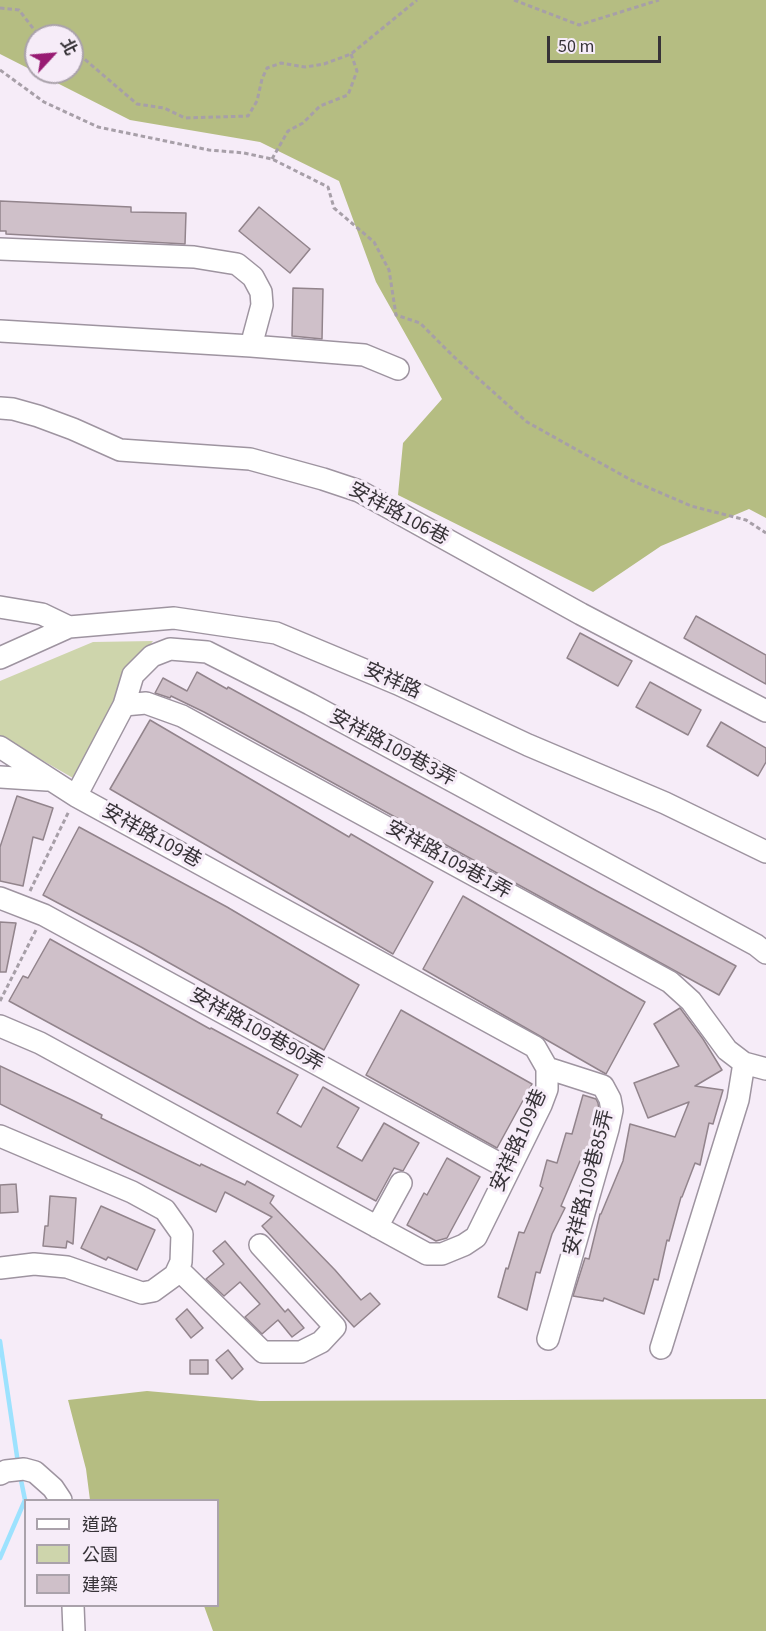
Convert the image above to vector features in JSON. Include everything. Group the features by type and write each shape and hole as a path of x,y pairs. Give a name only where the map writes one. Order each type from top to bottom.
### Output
{"street":[{"path":"0,249 194,257 237,264 253,277 261,292 262,305 251,346"},
{"path":"0,331 251,346 364,356 398,369"},
{"name":"安祥路106巷","path":"0,408 38,416 120,450 250,459 358,491 580,614 766,711"},
{"path":"0,607 42,614 69,627"},
{"name":"安祥路","path":"0,658 69,627 174,618 276,633 398,684 528,745 665,803 766,852"},
{"name":"安祥路109巷3弄","path":"76,796 124,705 133,675 152,657 170,649 207,652 310,704 756,945 766,953"},
{"name":"安祥路109巷1弄","path":"124,705 146,703 182,716 670,982 691,1001 727,1050 744,1063 766,1069"},
{"name":"安祥路109巷","path":"0,747 76,796 535,1047 547,1068 547,1089 476,1237 442,1254 427,1254 40,1044 0,1026"},
{"path":"0,777 51,780"},
{"name":"安祥路109巷90弄","path":"0,898 44,915 509,1169"},
{"path":"661,1348 738,1100 744,1063"},
{"name":"安祥路109巷85弄","path":"547,1068 603,1086 612,1110 548,1339"},
{"path":"0,1136 132,1192 165,1210 182,1234 181,1262 178,1269 175,1275 153,1292 142,1293 67,1267 34,1264 0,1268"},
{"path":"377,1227 401,1183"},
{"path":"178,1269 263,1352 301,1352 321,1342 335,1327 260,1245"},
{"path":"0,1474 24,1469 35,1472 53,1488 60,1499"},
{"path":"73,1607 74,1631"}],"path":[{"path":"84,59 137,104 164,108 185,118 248,116 257,101 267,68 281,63 305,67 324,64 351,54 417,0"},
{"path":"514,0 579,25 659,0"},
{"path":"0,8 19,10 30,24"},
{"path":"272,159 288,131 303,123 320,106 348,95 357,71 351,54"},
{"path":"0,70 44,102 99,127 209,150 244,153 272,159 328,187 334,208 374,242 389,270 396,315 420,322 453,356 527,422 631,480 691,506 746,520 766,532"},
{"path":"22,907 76,796"},
{"path":"0,1001 44,915"}],"green space":[{"path":"0,0 766,0 766,518 749,509 661,546 593,592 398,495 403,443 442,399 376,282 339,181 260,142 130,120 59,84 84,84 84,24 24,24 24,66 0,54"},
{"path":"153,641 130,671 73,778 0,736 0,681 93,642"},
{"path":"147,1391 260,1401 766,1399 766,1631 213,1631 204,1607 219,1607 219,1499 90,1499 86,1469 68,1400"}],"building":[{"path":"0,201 131,207 131,212 186,213 185,244 6,234 6,231 0,231"},
{"path":"259,207 310,249 290,273 239,231"},
{"path":"293,288 323,289 322,339 292,336"},
{"path":"696,616 766,655 766,684 684,638"},
{"path":"580,633 632,661 618,686 567,658"},
{"path":"197,672 736,966 719,995 204,712 171,696 170,698 155,693 163,678 187,691"},
{"path":"650,682 701,710 688,735 636,707"},
{"path":"150,720 349,837 351,834 433,882 393,954 110,789"},
{"path":"721,722 766,748 766,762 758,776 707,746"},
{"path":"17,796 53,808 43,840 33,837 23,886 0,881 0,847"},
{"path":"79,827 227,907 359,985 324,1050 141,947 43,895"},
{"path":"463,896 645,1002 606,1074 423,969"},
{"path":"0,922 16,923 6,972 0,972"},
{"path":"50,939 210,1029 298,1075 277,1113 301,1127 323,1087 359,1108 337,1147 362,1161 384,1123 419,1143 403,1171 394,1168 376,1201 9,1001 23,976 28,978"},
{"path":"680,1008 722,1070 695,1086 723,1090 713,1124 709,1123 700,1165 695,1163 681,1197 669,1241 667,1240 658,1280 654,1279 644,1314 604,1298 603,1301 573,1296 585,1258 589,1259 600,1214 623,1161 630,1124 675,1137 689,1102 648,1118 634,1083 679,1066 654,1024"},
{"path":"401,1010 532,1084 497,1148 366,1075"},
{"path":"0,1066 200,1166 201,1164 245,1185 247,1181 274,1196 270,1203 361,1300 370,1293 380,1304 354,1327 262,1226 272,1217 225,1192 216,1212 0,1104"},
{"path":"583,1095 596,1099 598,1103 596,1126 585,1162 580,1161 561,1206 565,1208 552,1234 540,1273 536,1272 527,1310 498,1297 519,1232 524,1233 543,1188 540,1186 547,1160 557,1163 566,1133 572,1134"},
{"path":"447,1158 480,1177 447,1238 436,1241 407,1225 424,1193 427,1195"},
{"path":"16,1184 18,1212 0,1213 0,1185"},
{"path":"50,1196 76,1198 73,1244 67,1241 66,1248 43,1246 45,1226 48,1226"},
{"path":"101,1206 155,1230 137,1270 108,1257 106,1260 81,1248"},
{"path":"225,1241 285,1312 288,1309 304,1328 292,1337 278,1320 262,1334 245,1317 260,1304 240,1282 224,1296 206,1279 224,1264 213,1251"},
{"path":"187,1309 203,1328 191,1338 176,1319"},
{"path":"228,1350 243,1369 232,1379 216,1360"},
{"path":"190,1360 208,1360 208,1374 190,1374"}],"waterway":[{"path":"0,1341 18,1463"},
{"path":"20,1475 25,1499"},
{"path":"0,1558 24,1502"}]}
